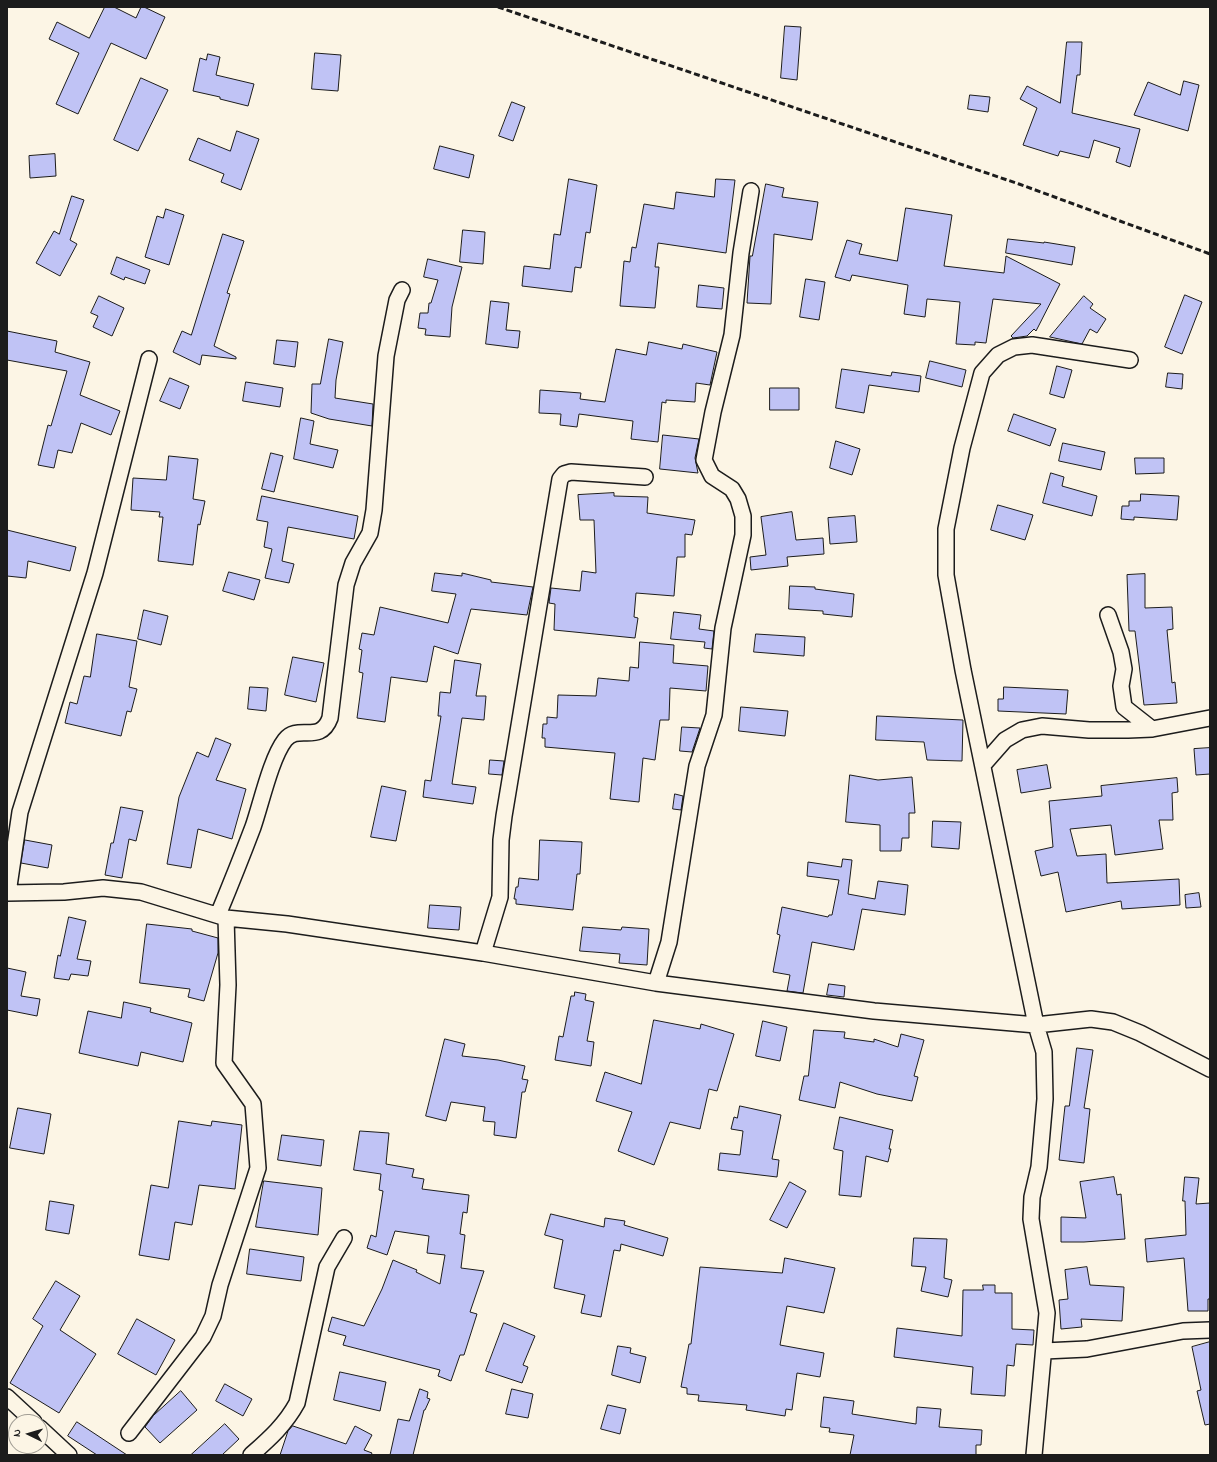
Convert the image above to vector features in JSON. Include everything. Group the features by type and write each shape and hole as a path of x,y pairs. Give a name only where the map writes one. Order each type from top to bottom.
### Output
{"street":[{"path":"656,983 669,942 697,766 714,715 723,628 743,534 743,516 738,499 732,489 712,476 704,460 713,412 732,335 741,254 751,191"},
{"path":"129,1433 203,1337 213,1316 220,1285 258,1168 252,1104 224,1063 228,985 222,916 278,751 286,739 293,734 319,732 326,728 330,718 346,585 353,563 370,533 374,510 386,356 398,300 402,290"},
{"path":"1034,1455 1047,1313 1031,1219 1033,1191 1039,1167 1045,1099 1044,1052 1036,1025 1014,912 995,834 983,765 963,670 946,575 946,529 962,448 982,373 998,355 1014,347 1032,345 1130,360"},
{"path":"149,359 95,573 20,812 7,892 64,892 103,888 141,892 222,916 287,924 483,953 656,983 874,1011 1036,1025 1091,1019 1113,1022 1140,1032 1210,1069"},
{"path":"483,953 500,897 501,840 504,816 560,479 564,474 571,472 644,477"},
{"path":"1108,615 1121,652 1124,670 1122,686 1124,707 1152,729"},
{"path":"983,765 1005,740 1022,730 1029,728 1042,726 1089,730 1152,729 1210,718"},
{"path":"251,1455 289,1419 297,1403 327,1267 344,1238"},
{"path":"1044,1351 1087,1349 1183,1331 1210,1330"},
{"path":"7,1397 25,1414"},
{"path":"48,1435 70,1455"}],"building":[{"path":"105,7 114,7 136,18 141,7 144,7 165,17 146,59 111,43 78,114 56,104 79,53 49,39 57,22 89,38"},
{"path":"785,26 801,27 797,80 781,78"},
{"path":"1067,42 1082,42 1080,75 1077,75 1072,113 1140,129 1130,167 1116,162 1120,148 1094,140 1089,158 1060,151 1058,156 1023,145 1037,108 1020,99 1027,86 1060,103"},
{"path":"315,53 341,55 338,91 312,89"},
{"path":"208,54 220,57 216,75 254,84 248,106 220,99 220,97 193,91 200,58 206,60"},
{"path":"141,78 168,90 138,151 114,140"},
{"path":"1184,81 1199,85 1188,131 1134,115 1148,82 1180,95"},
{"path":"970,95 990,97 988,112 968,109"},
{"path":"512,102 525,107 513,141 499,136"},
{"path":"237,131 259,139 241,190 221,182 224,174 189,160 198,138 230,151"},
{"path":"440,146 474,155 469,178 434,169"},
{"path":"55,154 56,176 30,178 29,156"},
{"path":"569,179 597,185 590,233 586,232 581,268 575,267 572,292 522,286 524,266 550,269 554,234 560,235"},
{"path":"716,179 735,180 726,253 658,243 655,267 659,267 655,308 620,306 624,261 630,262 632,247 636,248 644,204 674,209 676,192 714,197"},
{"path":"766,184 784,188 782,197 818,202 812,240 774,234 771,304 747,303 750,256 752,256"},
{"path":"72,196 84,200 70,240 77,244 60,276 36,263 54,231 59,234"},
{"path":"906,208 952,215 944,266 1004,273 1006,256 1060,284 1036,331 1034,329 1027,336 1013,338 1011,336 1041,304 993,299 986,343 975,342 975,345 956,344 960,302 927,299 925,317 904,314 908,285 852,275 850,281 835,277 847,240 862,244 859,254 897,261"},
{"path":"166,209 184,215 169,265 145,257 157,216 163,218"},
{"path":"463,230 485,232 483,264 460,262"},
{"path":"223,234 244,241 227,293 230,294 214,346 236,357 236,359 202,355 200,365 173,352 182,331 191,335"},
{"path":"1008,239 1044,242 1075,247 1072,265 1006,253"},
{"path":"117,257 150,270 145,284 125,277 124,280 111,274"},
{"path":"428,259 462,267 452,307 450,337 425,335 426,329 418,328 420,313 428,313 429,303 431,303 438,280 424,277"},
{"path":"806,279 825,282 819,320 800,317"},
{"path":"699,285 724,288 722,309 697,307"},
{"path":"1185,295 1202,302 1182,354 1165,347"},
{"path":"99,296 124,308 112,336 93,327 98,316 91,313"},
{"path":"1084,296 1093,304 1090,308 1106,319 1097,333 1090,329 1082,344 1050,337"},
{"path":"491,301 509,303 506,330 520,331 518,348 486,344"},
{"path":"7,331 57,341 55,352 90,362 80,395 120,411 111,435 81,423 72,453 58,450 54,468 38,465 48,425 51,426 67,371 7,360"},
{"path":"329,339 343,342 336,380 335,398 373,404 372,426 329,419 311,413 312,384 320,384"},
{"path":"277,340 298,342 295,367 274,364"},
{"path":"649,342 682,349 683,344 717,352 710,385 696,383 695,402 666,400 666,403 662,402 658,442 631,439 633,421 579,414 577,427 560,425 561,414 539,413 540,390 581,393 580,399 605,402 616,349 646,355"},
{"path":"930,361 966,370 962,387 926,378"},
{"path":"1057,366 1072,370 1064,398 1050,394"},
{"path":"842,369 891,376 892,372 921,376 919,392 869,385 864,413 836,408"},
{"path":"1168,373 1183,374 1182,389 1166,387"},
{"path":"170,378 189,386 180,409 160,401"},
{"path":"246,382 283,388 280,407 243,401"},
{"path":"770,388 799,388 799,410 770,410"},
{"path":"1014,414 1056,429 1050,446 1008,431"},
{"path":"301,418 314,421 310,444 338,450 333,468 294,459"},
{"path":"663,435 699,439 695,458 698,473 660,469"},
{"path":"836,441 860,449 852,475 830,468"},
{"path":"1063,443 1105,452 1101,470 1059,461"},
{"path":"271,453 283,456 274,492 262,489"},
{"path":"169,456 198,459 193,499 205,501 200,525 198,524 193,565 158,561 163,517 159,517 160,512 131,510 133,478 166,480"},
{"path":"1135,458 1164,458 1164,473 1136,474"},
{"path":"1051,473 1064,477 1062,486 1097,496 1092,516 1043,503"},
{"path":"614,493 614,496 648,497 647,513 695,520 692,535 685,534 685,557 677,557 674,596 636,593 634,617 638,618 635,638 554,630 555,604 549,603 551,588 580,591 582,571 596,573 594,520 580,520 578,495"},
{"path":"1141,494 1179,496 1177,520 1134,517 1134,520 1121,519 1122,506 1129,506 1129,501 1140,501"},
{"path":"262,496 358,516 354,539 288,527 282,561 294,564 289,583 265,578 272,549 264,547 268,522 257,520"},
{"path":"998,505 1033,515 1025,540 991,530"},
{"path":"792,512 796,540 823,538 824,554 787,557 788,566 751,570 750,557 766,555 761,517"},
{"path":"855,516 857,542 830,544 828,518"},
{"path":"7,530 76,547 70,571 28,561 26,578 7,576"},
{"path":"229,572 260,580 254,600 223,591"},
{"path":"435,573 462,576 462,573 491,580 491,582 533,587 527,615 471,609 458,654 434,646 427,682 391,677 385,722 357,718 363,673 359,672 362,650 359,649 362,633 374,635 380,607 448,623 456,594 432,591"},
{"path":"1145,574 1145,608 1172,607 1173,629 1167,630 1172,683 1175,682 1177,703 1144,705 1135,631 1129,631 1127,575"},
{"path":"790,586 815,587 815,589 854,594 852,617 823,614 823,611 789,609"},
{"path":"144,610 168,616 161,645 138,639"},
{"path":"674,612 701,615 699,629 714,631 712,649 704,648 705,642 671,639"},
{"path":"97,634 137,641 129,687 137,689 131,712 127,711 121,736 65,723 70,702 77,704 84,676 90,677"},
{"path":"756,634 805,637 804,656 754,652"},
{"path":"640,642 674,645 673,663 708,666 706,691 670,688 669,720 660,720 655,760 643,758 639,802 610,799 615,753 545,747 545,738 542,738 543,724 547,724 547,717 557,718 558,695 596,696 598,678 629,681 630,667 638,668"},
{"path":"293,657 324,663 316,702 285,695"},
{"path":"455,660 481,664 476,696 486,696 484,720 462,718 452,784 476,787 473,804 423,797 425,780 431,781 441,716 438,716 440,692 450,693"},
{"path":"250,687 268,688 266,711 248,709"},
{"path":"1004,687 1068,690 1066,714 998,711 998,699 1003,699"},
{"path":"741,707 788,711 785,736 739,731"},
{"path":"877,716 963,720 962,761 927,760 924,742 876,740"},
{"path":"682,727 700,728 692,752 680,751"},
{"path":"216,738 231,744 216,780 246,789 232,839 198,829 191,868 167,864 179,797 197,752 208,757"},
{"path":"1210,748 1210,774 1196,775 1194,749"},
{"path":"490,760 504,761 502,775 489,774"},
{"path":"1047,765 1051,788 1021,793 1017,770"},
{"path":"850,775 878,780 912,777 915,813 909,813 909,838 902,838 901,851 880,851 880,825 846,822"},
{"path":"1177,778 1178,792 1172,793 1173,820 1159,820 1163,849 1115,855 1111,825 1070,829 1077,856 1106,854 1107,883 1179,879 1180,905 1122,909 1121,901 1066,912 1058,872 1041,876 1035,851 1053,847 1049,801 1102,796 1101,786"},
{"path":"382,786 406,791 396,841 371,837"},
{"path":"675,794 683,796 681,810 673,809"},
{"path":"121,807 143,811 136,841 129,839 122,878 105,875 111,843 113,843"},
{"path":"933,821 961,822 959,849 932,847"},
{"path":"25,840 52,845 48,868 21,863"},
{"path":"540,840 582,842 580,874 577,874 573,910 516,904 516,899 514,899 519,878 538,880"},
{"path":"843,859 852,860 848,894 875,899 878,881 908,885 905,915 862,909 854,950 812,942 803,993 787,991 790,975 773,972 780,935 777,934 782,907 828,917 829,915 832,915 839,880 807,876 808,862 841,867"},
{"path":"1199,893 1201,907 1186,908 1185,895"},
{"path":"430,905 461,907 459,930 428,928"},
{"path":"69,917 86,921 77,959 91,961 88,976 71,974 69,980 54,978 58,955 60,956"},
{"path":"147,924 192,929 192,931 218,938 218,953 204,1001 188,997 190,989 140,983"},
{"path":"583,927 621,930 622,927 649,929 647,965 619,963 620,954 580,951"},
{"path":"7,968 26,972 21,996 40,999 37,1016 7,1010"},
{"path":"829,984 845,986 844,997 827,995"},
{"path":"575,992 586,994 585,1000 594,1002 587,1041 594,1042 591,1066 555,1060 559,1036 563,1037 571,996 574,996"},
{"path":"124,1002 151,1008 150,1012 192,1023 183,1062 141,1052 138,1066 79,1053 88,1011 121,1018"},
{"path":"654,1020 700,1029 701,1024 734,1034 717,1091 709,1089 700,1129 670,1122 654,1165 618,1151 632,1112 596,1101 605,1072 641,1084"},
{"path":"763,1021 787,1027 780,1061 756,1056"},
{"path":"814,1030 845,1032 844,1038 874,1042 874,1039 898,1047 901,1034 924,1040 914,1076 918,1077 912,1101 877,1094 840,1082 835,1108 799,1100 804,1076 808,1076"},
{"path":"445,1039 465,1044 462,1056 498,1060 525,1066 522,1079 528,1080 525,1092 522,1092 516,1138 494,1135 495,1122 483,1121 485,1107 451,1102 446,1121 426,1116"},
{"path":"1077,1048 1093,1050 1084,1108 1090,1109 1084,1163 1059,1160 1065,1106 1069,1106"},
{"path":"740,1106 781,1115 772,1159 779,1160 777,1177 718,1170 720,1153 740,1155 743,1131 731,1129 734,1117 737,1118"},
{"path":"18,1108 51,1114 44,1154 10,1148"},
{"path":"840,1117 893,1130 888,1162 866,1156 861,1197 839,1195 843,1151 834,1149"},
{"path":"179,1121 211,1126 212,1121 242,1125 235,1189 199,1185 192,1225 175,1222 169,1260 139,1255 151,1185 168,1188"},
{"path":"360,1131 389,1133 386,1164 414,1169 412,1177 424,1179 422,1189 469,1195 467,1213 463,1212 460,1234 465,1235 461,1268 484,1271 470,1312 477,1314 464,1355 460,1355 451,1381 438,1376 440,1370 343,1345 346,1336 328,1331 332,1317 364,1326 382,1289 393,1260 417,1270 416,1272 440,1284 445,1255 427,1253 429,1236 395,1231 387,1255 367,1248 371,1235 376,1237 383,1191 379,1190 381,1174 354,1170"},
{"path":"282,1135 324,1140 321,1166 278,1160"},
{"path":"1114,1177 1117,1195 1121,1194 1125,1239 1061,1242 1061,1217 1086,1218 1080,1182"},
{"path":"1185,1177 1199,1178 1196,1204 1210,1203 1210,1299 1208,1299 1208,1311 1188,1311 1184,1258 1147,1262 1145,1239 1186,1235 1185,1201 1183,1201"},
{"path":"264,1181 322,1188 318,1235 256,1227"},
{"path":"790,1182 806,1191 787,1228 770,1220"},
{"path":"50,1201 74,1205 69,1234 46,1230"},
{"path":"551,1214 604,1227 605,1218 625,1221 624,1225 668,1238 663,1256 621,1244 620,1251 614,1250 601,1317 581,1313 585,1295 554,1288 563,1240 545,1235"},
{"path":"914,1238 947,1239 944,1278 952,1280 948,1297 921,1291 926,1267 912,1266"},
{"path":"250,1249 304,1257 301,1281 247,1274"},
{"path":"785,1258 835,1268 824,1313 787,1306 780,1345 824,1353 820,1377 797,1373 792,1410 786,1409 785,1416 746,1410 747,1405 698,1401 699,1395 687,1394 687,1388 681,1387 689,1344 691,1344 700,1267 782,1273"},
{"path":"1087,1267 1090,1285 1124,1287 1122,1321 1081,1319 1082,1327 1061,1329 1059,1300 1068,1299 1065,1270"},
{"path":"56,1281 80,1296 60,1330 96,1354 59,1413 10,1383 43,1326 33,1319"},
{"path":"983,1285 995,1285 995,1293 1012,1293 1012,1329 1034,1330 1033,1345 1016,1344 1014,1366 1007,1365 1005,1396 971,1394 973,1367 894,1357 897,1328 962,1336 963,1290 983,1290"},
{"path":"137,1319 175,1340 156,1375 118,1354"},
{"path":"504,1323 535,1336 523,1365 528,1367 522,1383 486,1371"},
{"path":"1210,1342 1210,1424 1205,1425 1197,1391 1201,1390 1192,1347"},
{"path":"618,1346 631,1348 630,1353 646,1357 640,1383 612,1375"},
{"path":"340,1372 386,1382 380,1411 334,1400"},
{"path":"225,1384 252,1399 243,1416 216,1401"},
{"path":"420,1389 428,1392 427,1398 430,1399 424,1410 413,1455 390,1455 398,1419 409,1421"},
{"path":"512,1389 533,1394 528,1418 506,1414"},
{"path":"181,1391 197,1410 160,1443 145,1427 153,1416"},
{"path":"824,1397 854,1401 852,1414 916,1424 917,1407 941,1409 939,1427 982,1430 981,1445 976,1445 976,1455 850,1455 854,1435 829,1432 830,1428 821,1427"},
{"path":"608,1405 626,1409 620,1434 601,1429"},
{"path":"77,1422 127,1455 97,1455 68,1436"},
{"path":"225,1424 239,1439 222,1455 191,1455"},
{"path":"293,1426 346,1444 355,1426 372,1435 364,1450 372,1453 371,1455 280,1455 288,1431"}],"railway":[{"path":"498,7 1019,184 1210,254"}]}
